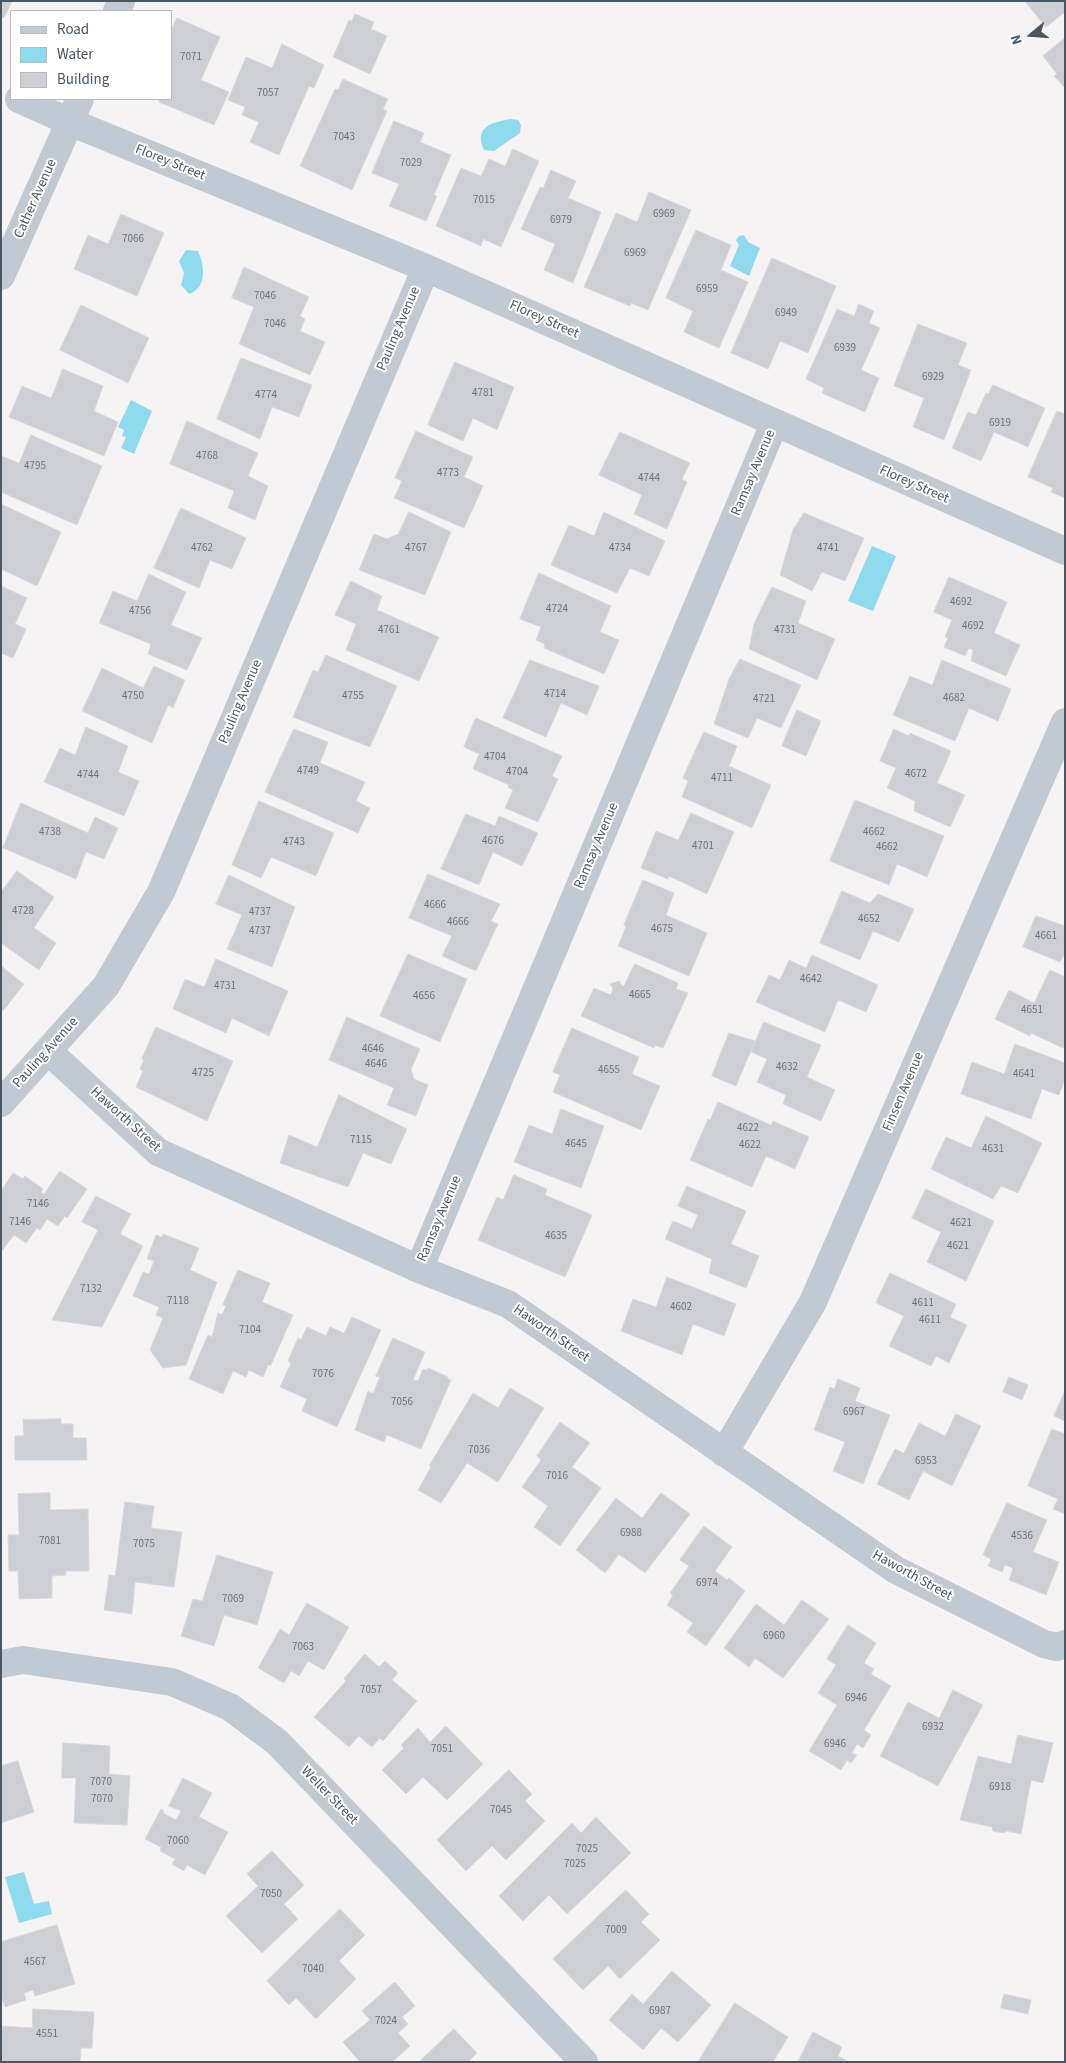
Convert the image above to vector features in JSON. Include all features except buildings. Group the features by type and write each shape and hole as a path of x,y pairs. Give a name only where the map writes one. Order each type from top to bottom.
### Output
{"street":[{"name":"Florey Street","path":"24,100 75,111 774,424 1065,551"},
{"name":"Cather Avenue","path":"1,276 75,111"},
{"name":"Pauling Avenue","path":"1,1103 106,986 161,892 426,268"},
{"name":"Ramsay Avenue","path":"419,1268 774,424"},
{"name":"Finsen Avenue","path":"724,1453 813,1302 1065,722"},
{"name":"Haworth Street","path":"48,1051 158,1152 419,1268 508,1304 896,1570 1054,1644"},
{"name":"Weller Street","path":"1,1664 23,1660 172,1682 230,1707 277,1742 584,2062"}],"water":[{"path":"510,119 518,120 521,125 520,133 494,151 484,150 481,136 486,127 496,122"},
{"path":"744,235 748,242 760,248 749,276 730,266 739,245 736,240 739,236"},
{"path":"186,250 198,251 203,270 202,282 195,291 189,294 181,285 184,273 179,261"},
{"path":"131,400 152,411 134,454 121,448 126,437 122,436 124,430 118,427"},
{"path":"872,546 896,556 873,611 848,601"},
{"path":"24,1872 34,1904 49,1901 52,1914 19,1923 5,1877"}]}
